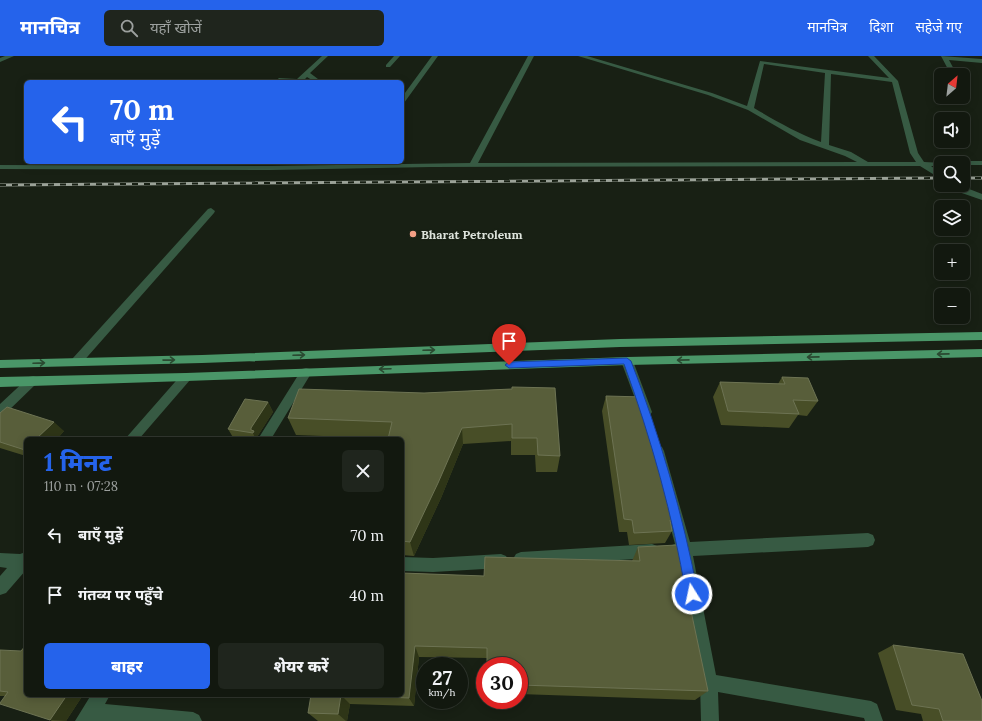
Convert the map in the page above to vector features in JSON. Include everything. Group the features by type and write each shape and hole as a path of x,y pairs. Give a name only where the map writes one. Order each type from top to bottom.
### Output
{"main road":[{"path":"0,364 202,359 620,343 982,336"},
{"path":"0,382 186,377 627,361 982,353"}],"street":[{"path":"0,60 11,56"},
{"path":"301,80 325,56"},
{"path":"388,66 397,56"},
{"path":"404,99 435,56"},
{"path":"473,165 531,56"},
{"path":"581,56 710,94 750,109 790,132 848,154 868,164"},
{"path":"871,56 877,64 895,81 914,153 922,164 934,172"},
{"path":"945,57 982,61"},
{"path":"945,57 950,68"},
{"path":"750,109 762,62 895,81"},
{"path":"825,145 828,71"},
{"path":"306,74 316,80"},
{"path":"970,163 982,163"},
{"path":"0,167 357,164 934,164"},
{"path":"968,192 982,197"},
{"path":"77,361 211,212"},
{"path":"627,361 652,432 684,549 708,682 710,721"},
{"path":"265,437 306,372"},
{"path":"134,437 186,377"},
{"path":"0,412 33,380"},
{"path":"404,564 433,565 684,549 868,540"},
{"path":"0,560 24,561"},
{"path":"0,587 24,562"},
{"path":"708,682 871,710 874,721"},
{"path":"87,717 100,697"},
{"path":"87,717 193,721"}],"building":[{"path":"782,377 808,378 818,401 793,400 799,414 728,411 720,382 785,384"},
{"path":"512,387 555,388 560,456 538,455 537,438 512,438 512,424 462,428 410,542 404,541 404,437 388,437 392,422 288,418 299,389 424,393 512,389"},
{"path":"606,396 644,397 672,520 670,520 672,531 634,533 632,520 624,519"},
{"path":"245,399 268,402 251,428 251,430 254,431 253,433 228,429"},
{"path":"7,407 54,422 38,437 24,437 24,450 0,442 0,413"},
{"path":"677,545 708,691 528,685 528,657 487,657 487,648 415,646 409,698 386,697 404,697 404,573 484,576 485,557 640,561 638,547"},
{"path":"893,645 963,654 982,701 982,721 943,721 939,709 912,705"},
{"path":"24,647 24,697 66,697 50,720 0,704 8,692 0,691 0,650 21,651"},
{"path":"311,697 341,697 338,714 308,713"}],"railway":[{"path":"0,185 934,178"},
{"path":"970,178 982,178"}],"place":[{"name":"Bharat Petroleum","path":"413,234"}],"route":[{"path":"509,365 627,361 646,410 684,549 692,594"}]}
